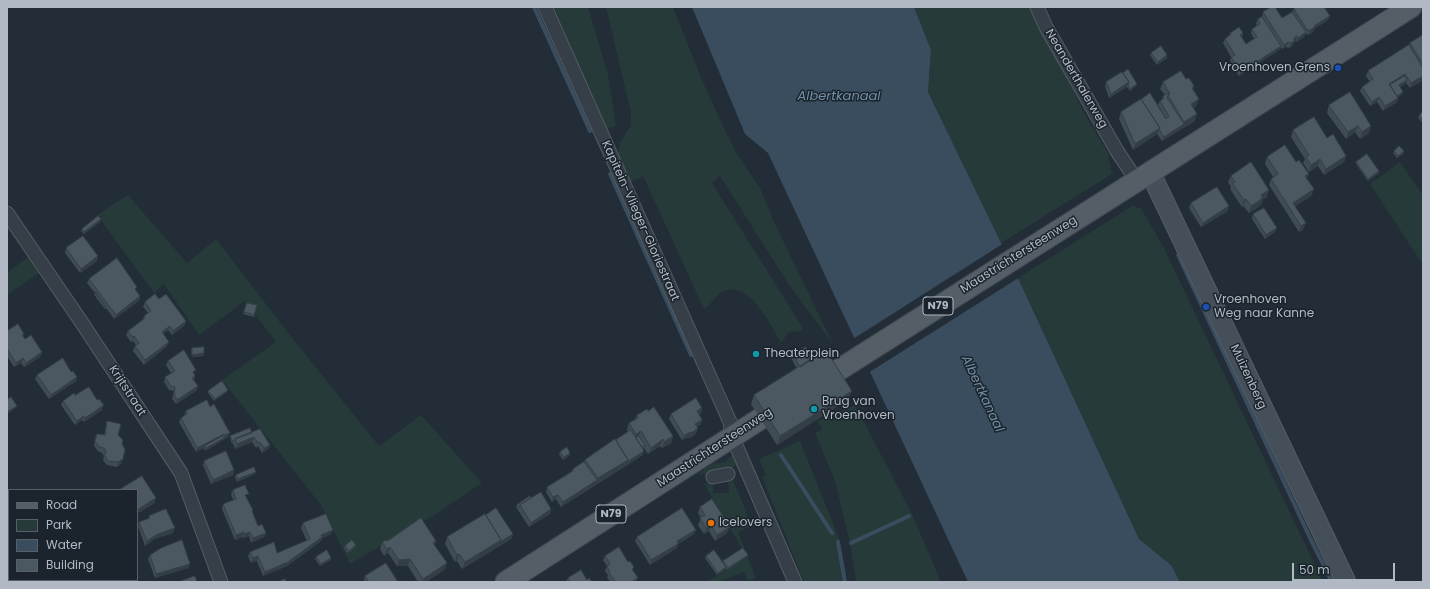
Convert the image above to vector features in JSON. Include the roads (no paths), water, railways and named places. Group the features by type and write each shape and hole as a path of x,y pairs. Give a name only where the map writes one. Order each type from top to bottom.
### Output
{"main road":[{"name":"Maastrichtersteenweg","path":"506,582 696,461 732,436 763,418 1411,7"}],"street":[{"name":"Kapitein-Vlieger-Gloriestraat","path":"546,7 730,422 732,436 795,582"},
{"name":"Neanderthalerweg","path":"1037,7 1046,27 1117,151 1144,176"},
{"name":"Muizenberg","path":"1144,176 1346,582"},
{"name":"Krijtstraat","path":"7,213 76,313 181,473 221,582"},
{"path":"713,477 728,474"}],"water":[{"name":"Albertkanaal","path":"692,7 914,7 931,50 928,92 1018,278 1139,539 1171,565 1180,582 968,582 768,153 745,134"}],"waterway":[{"path":"534,7 590,131"},
{"path":"610,174 691,355"},
{"path":"1178,255 1332,582"},
{"path":"781,455 832,533"},
{"path":"851,543 909,516"},
{"path":"838,542 845,582"}],"place":[{"name":"Vroenhoven Grens","path":"1338,68"},
{"name":"Vroenhoven Weg naar Kanne","path":"1206,307"},
{"name":"Theaterplein","path":"756,354"},
{"name":"Brug van Vroenhoven","path":"814,409"},
{"name":"Icelovers","path":"711,523"}]}
